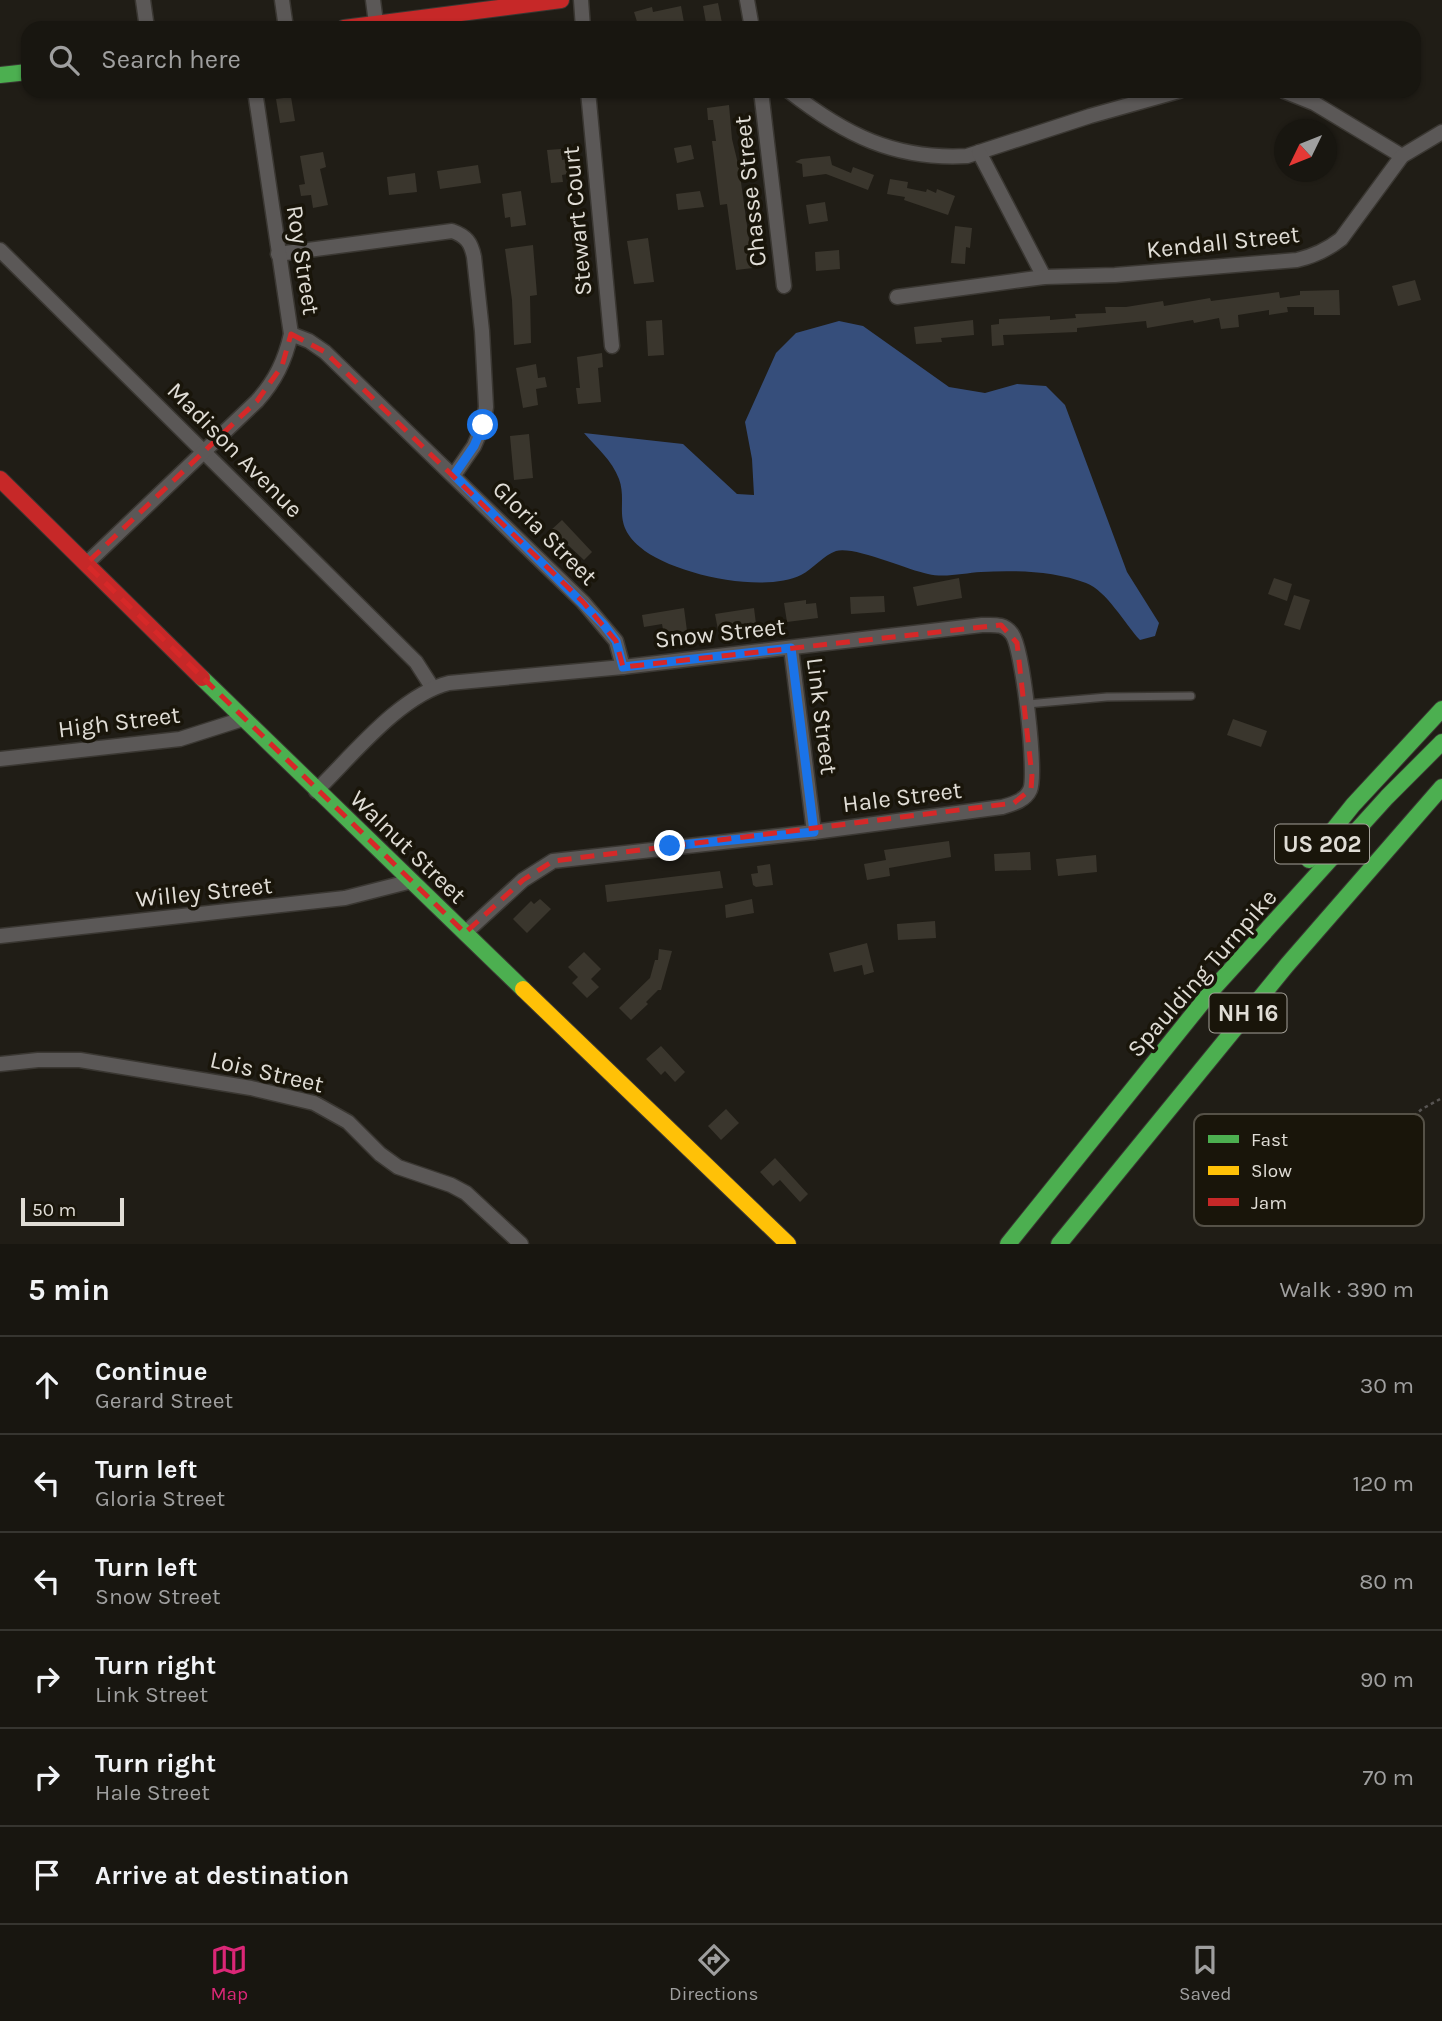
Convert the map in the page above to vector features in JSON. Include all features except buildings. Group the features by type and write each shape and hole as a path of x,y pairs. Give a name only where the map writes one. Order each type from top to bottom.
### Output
{"main road":[{"path":"392,21 561,0"},
{"path":"0,75 21,73"},
{"name":"Walnut Street","path":"0,479 780,1242"},
{"name":"US 202","path":"1214,988 1245,939 1353,805 1442,709"},
{"name":"Spaulding Turnpike","path":"1008,1244 1214,988 1387,797 1442,742"},
{"name":"NH 16","path":"1059,1244 1287,965 1442,787"}],"street":[{"path":"143,0 147,21"},
{"path":"282,0 285,21"},
{"path":"373,0 376,21"},
{"path":"580,0 582,21"},
{"path":"747,0 751,21"},
{"name":"Roy Street","path":"86,564 204,453 271,385 282,366 291,334 256,98"},
{"name":"Stewart Court","path":"589,98 612,346"},
{"name":"Chasse Street","path":"762,98 783,286"},
{"path":"799,98 838,127 868,141 932,157 967,156 1154,98"},
{"path":"1302,98 1402,156 1442,132"},
{"path":"979,152 1044,278"},
{"name":"Kendall Street","path":"897,298 1044,278 1129,274 1297,260 1313,256 1329,249 1341,239 1402,156"},
{"path":"278,254 452,231 464,235 474,257 486,407 483,425 474,446 454,475"},
{"name":"Madison Avenue","path":"0,250 416,662 432,687"},
{"name":"Gloria Street","path":"291,334 309,341 325,352 454,475 604,625 616,641 623,667"},
{"name":"Snow Street","path":"316,791 395,712 432,687 449,684 1002,625 1011,632 1017,643 1026,704"},
{"name":"Link Street","path":"791,648 814,832"},
{"name":"Hale Street","path":"465,933 523,880 554,861 814,832 1002,807 1024,797 1031,789 1026,704"},
{"name":"High Street","path":"0,759 180,739 243,719"},
{"name":"Willey Street","path":"0,936 321,901 380,891 412,881"},
{"name":"Lois Street","path":"0,1064 80,1060 251,1088 314,1102 348,1122 380,1154 398,1167 451,1185 466,1193 522,1244"}],"lane":[{"path":"1026,704 1107,697 1191,696"}],"path":[{"path":"1416,1114 1442,1098"}],"highlighted area":[{"path":"291,334 325,352 583,602 616,641 623,667 982,625 1001,625 1017,643 1032,776 1031,789 1014,803 553,861 523,880 465,933 86,564 257,401 282,366"}],"water":[{"path":"839,321 863,326 949,387 985,393 1017,384 1046,386 1065,405 1127,572 1159,623 1155,636 1140,640 1094,587 1061,576 1007,571 934,575 845,550 832,553 801,575 784,580 742,582 695,573 654,557 640,547 631,538 623,522 621,488 616,472 584,433 683,444 737,494 754,495 752,459 745,422 776,353 796,333"}],"traffic: fast":[{"path":"0,75 21,73"},
{"path":"202,678 523,989"},
{"path":"1309,860 1353,805 1442,709"},
{"path":"1008,1244 1214,988 1387,797 1442,742"},
{"path":"1059,1244 1287,965 1442,787"}],"traffic: slow":[{"path":"523,989 788,1244"}],"traffic: jam":[{"path":"398,21 561,0"},
{"path":"0,479 202,678"}],"route":[{"path":"483,425 474,446 454,475 604,625 616,641 623,667 791,648 814,832 670,846"}]}
